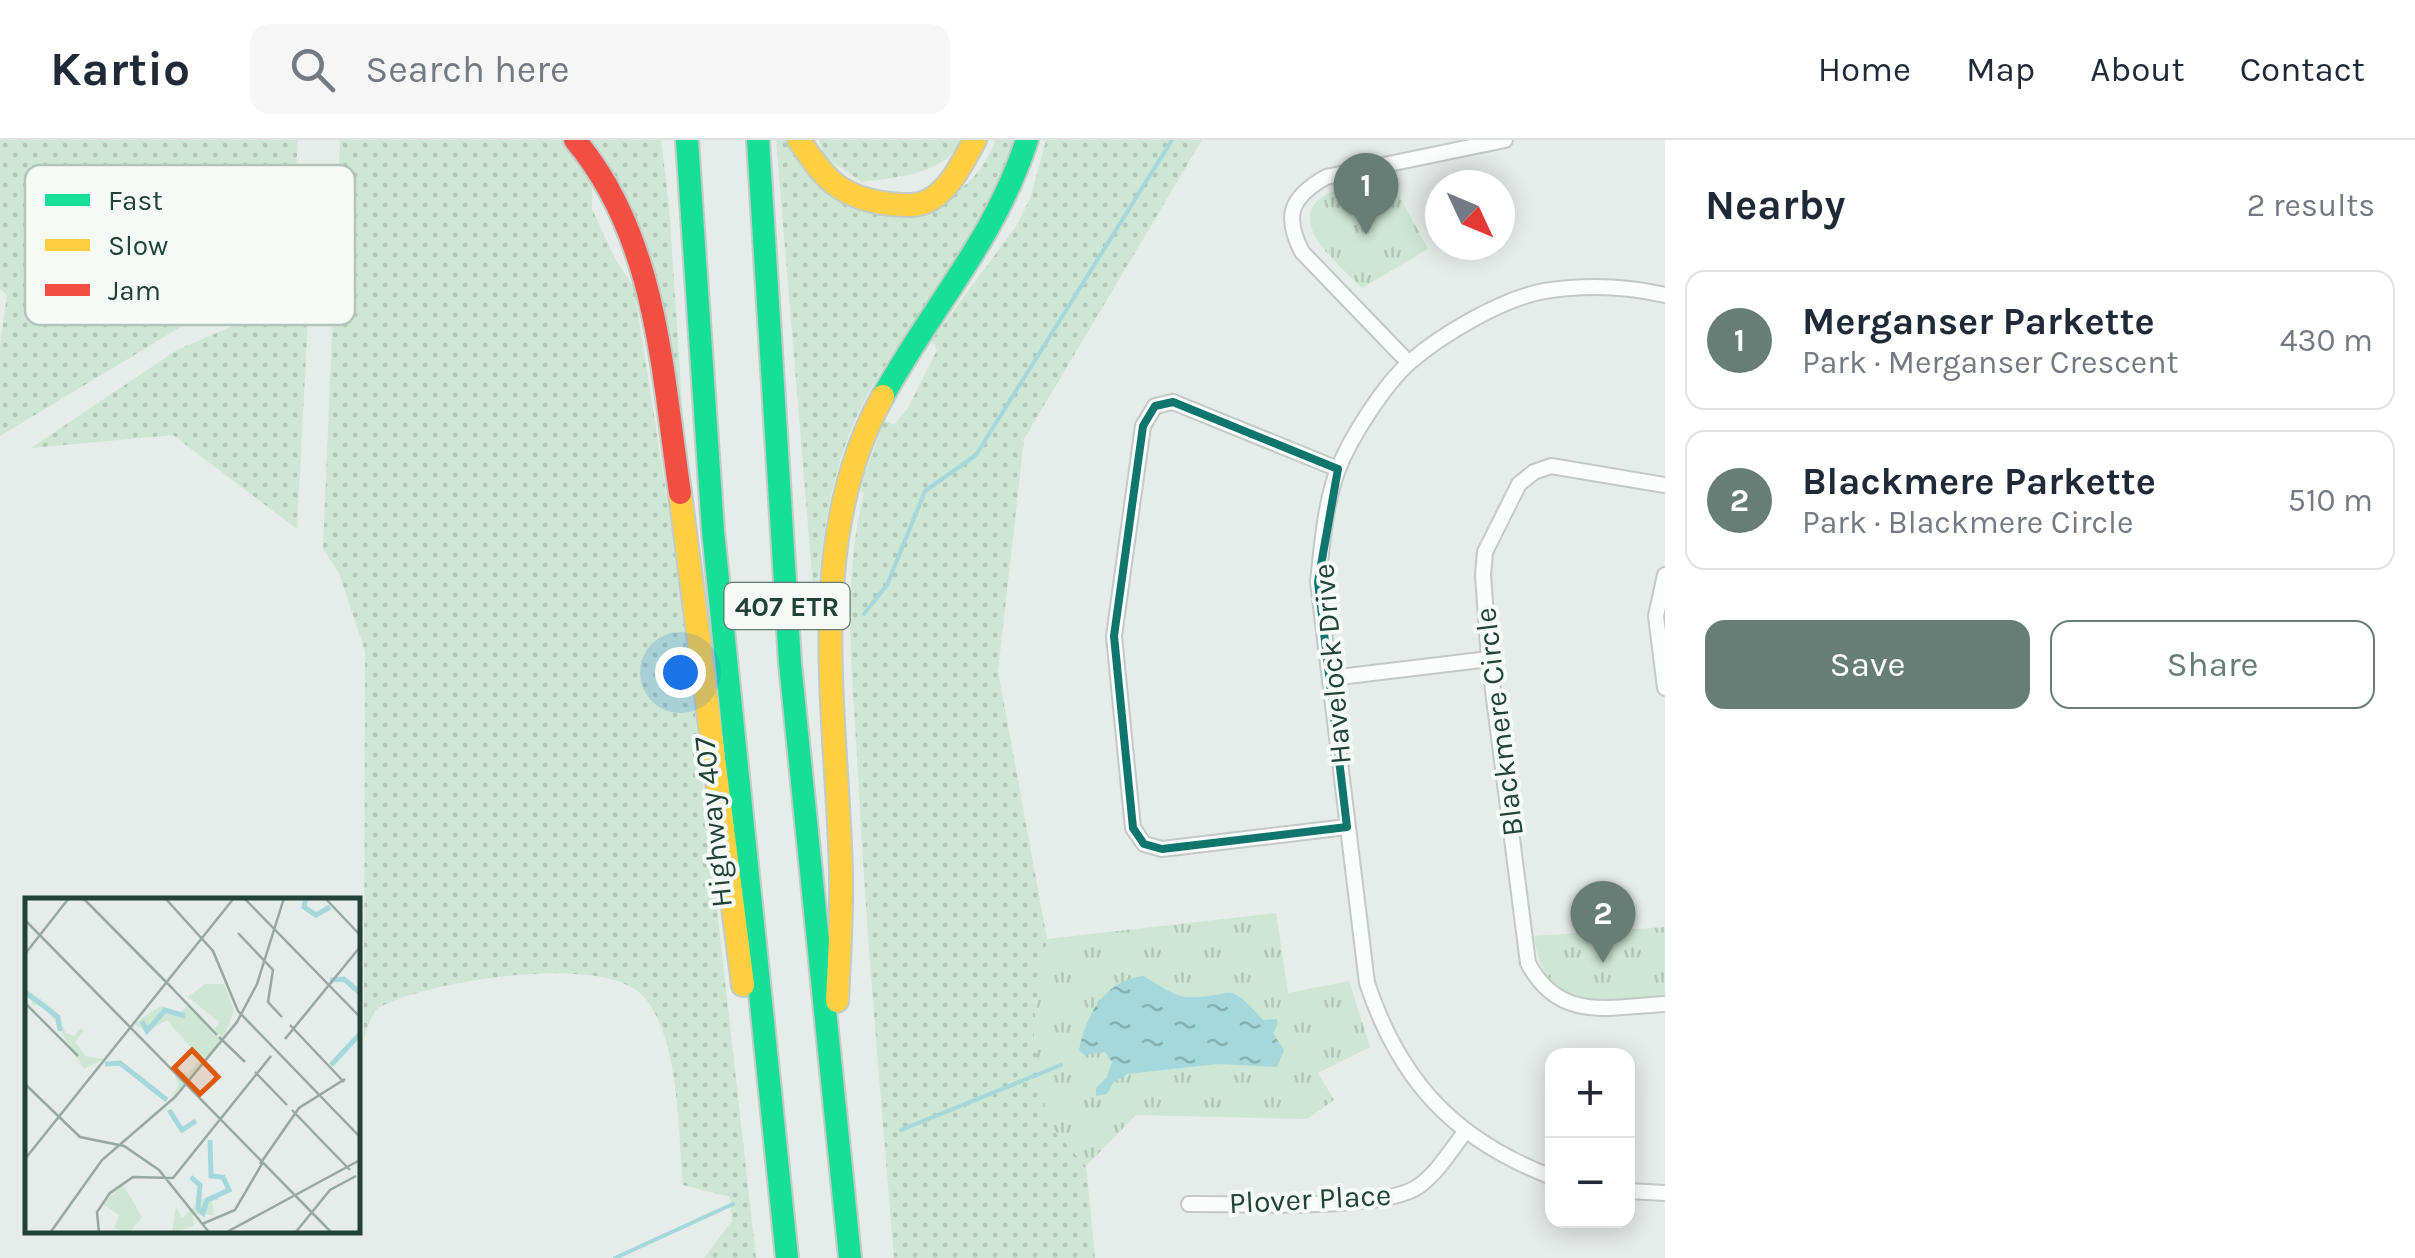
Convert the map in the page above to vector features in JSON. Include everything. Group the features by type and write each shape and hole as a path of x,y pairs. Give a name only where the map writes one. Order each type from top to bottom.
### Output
{"highway":[{"path":"575,140 606,181 626,219 655,331 688,547 758,1103 774,1130"},
{"name":"Highway 407","path":"687,140 713,531 787,1258"},
{"name":"407 ETR","path":"758,140 790,663 850,1258"},
{"path":"799,140 841,192 868,202 911,206 930,200 955,176 974,140"},
{"path":"832,1071 842,930 830,632 835,554 845,494 874,412 906,354 1001,214 1027,140"}],"street":[{"path":"1409,363 1302,252 1291,220 1295,202 1310,186 1326,177 1505,140"},
{"name":"Havelock Drive","path":"1545,1174 1508,1158 1465,1132 1410,1074 1376,1012 1367,982 1318,582 1324,526 1338,469 1368,414 1409,363 1476,317 1541,292 1600,287 1665,295"},
{"path":"1338,469 1173,402 1155,406 1143,426 1114,636 1133,828 1144,844 1162,849 1347,827"},
{"name":"Blackmere Circle","path":"1665,486 1551,466 1534,472 1519,484 1486,552 1483,575 1528,963 1545,989 1579,1008 1665,1004"},
{"path":"1665,575 1656,616 1665,688"},
{"path":"1330,678 1490,659"},
{"name":"Plover Place","path":"1189,1204 1359,1202 1401,1196 1432,1175 1465,1132"},
{"path":"1635,1191 1665,1193"}],"highlighted area":[{"path":"1173,402 1338,469 1318,582 1347,827 1162,849 1144,844 1133,828 1114,636 1143,426 1155,406"}],"green space":[{"path":"0,140 298,140 296,165 25,165 25,325 184,325 0,436 0,344 7,295 0,289"},
{"path":"340,140 562,140 583,164 592,186 592,209 614,257 634,287 681,588 756,1258 704,1258 732,1221 730,1197 683,1185 675,1084 663,1033 641,994 620,982 554,973 474,980 437,988 378,1008 364,1038 365,651 339,573 323,549 332,325 355,325 355,165 339,165"},
{"path":"589,140 661,140 684,432 658,300"},
{"path":"776,140 788,140 806,171 927,208 969,182 995,140 1013,140 990,206 973,237 873,385 847,441 830,500 816,622"},
{"path":"819,140 962,140 944,161 932,167 862,182 825,157"},
{"path":"1046,140 1202,140 1024,439 998,671 1047,939 1033,1029 1048,1124 1086,1166 1095,1258 894,1258 869,955 852,668 851,597 864,493 862,482 884,421 894,425 908,408 937,350 932,340 1017,225 1031,196"},
{"path":"1391,181 1425,243 1425,251 1362,288 1328,254 1311,227 1310,214 1316,202 1331,192"},
{"path":"236,325 308,325 297,529 173,435 31,448 177,350"},
{"path":"1276,913 1288,993 1349,981 1370,1047 1318,1073 1334,1100 1307,1119 1136,1115 1086,1166 1048,1125 1033,1029 1047,939"},
{"path":"1665,927 1665,996 1601,999 1565,991 1551,980 1540,962 1534,936"}],"water":[{"path":"1143,976 1186,997 1234,994 1263,1020 1277,1019 1273,1033 1284,1050 1277,1067 1218,1064 1127,1074 1114,1082 1107,1094 1096,1096 1096,1088 1107,1077 1112,1062 1105,1052 1084,1055 1079,1050 1087,1024 1108,992"}],"waterway":[{"path":"864,614 887,585 925,491 976,455 1172,140"},
{"path":"901,1130 1061,1065"},
{"path":"615,1258 733,1204"}],"traffic: fast":[{"path":"687,140 713,531 787,1258"},
{"path":"758,140 790,663 850,1258"},
{"path":"883,396 998,210 1027,140"}],"traffic: slow":[{"path":"799,140 826,176 847,192 873,201 909,205 936,196 956,174 975,140"},
{"path":"837,1001 841,887 831,690 834,568 842,509 858,451 883,396"},
{"path":"680,493 743,985"}],"traffic: jam":[{"path":"575,140 602,178 640,262 660,354 680,493"}],"place":[{"name":"Merganser Parkette","path":"1366,235"},
{"name":"Blackmere Parkette","path":"1603,963"}]}
